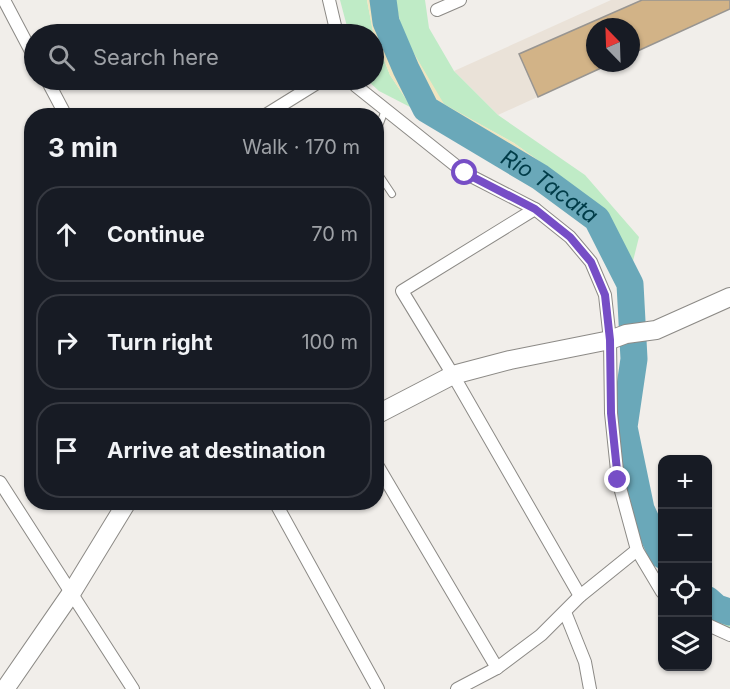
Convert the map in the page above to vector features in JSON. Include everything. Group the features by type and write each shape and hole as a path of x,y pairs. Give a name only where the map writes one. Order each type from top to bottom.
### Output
{"street":[{"path":"3,0 24,39"},
{"path":"329,0 335,24"},
{"path":"437,10 460,0"},
{"path":"52,90 62,108"},
{"path":"277,108 306,90"},
{"path":"361,90 383,108"},
{"path":"385,110 465,173 535,209 570,237 591,262 626,335 611,413 618,480 637,550 658,584"},
{"path":"535,209 402,291 453,375 580,597"},
{"path":"384,411 453,375 510,360 656,330 730,297"},
{"path":"384,477 497,669"},
{"path":"0,482 133,689"},
{"path":"5,689 72,592 123,510"},
{"path":"279,510 378,689"},
{"path":"457,689 497,669 541,635 580,597 637,550"},
{"path":"565,612 585,662 590,689"},
{"path":"712,627 730,635"}],"lane":[{"path":"384,182 392,194"}],"shaded area":[{"path":"611,0 730,0 730,9 640,50 640,18 586,18 586,72 592,72 498,115 454,71"}],"green space":[{"path":"340,0 367,0 372,24 346,24"},
{"path":"395,0 425,0 429,28 454,71 498,115 585,175 639,237 633,261 611,220 561,177 514,143 443,104 403,35"},
{"path":"384,60 390,75 412,108 379,91 384,90"},
{"path":"712,609 730,618 730,629 712,621"}],"sand":[{"path":"367,0 395,0 403,35 444,104 514,143 561,177 611,220 633,261 642,323 626,324 619,273 594,233 545,193 444,133 412,108 390,75 384,60 384,24 372,24"}],"building":[{"path":"642,0 730,0 730,9 640,50 640,18 601,18"},
{"path":"586,25 586,72 592,72 538,97 519,54"}],"waterway":[{"name":"Río Tacata","path":"383,0 386,22 426,109 540,177 597,219 630,284 634,359 624,427 641,509 658,546"},
{"name":"Río Tacata","path":"712,604 717,608 730,612"}],"route":[{"path":"465,173 535,209 570,237 591,262 605,295 610,340 611,413 618,480"}]}
